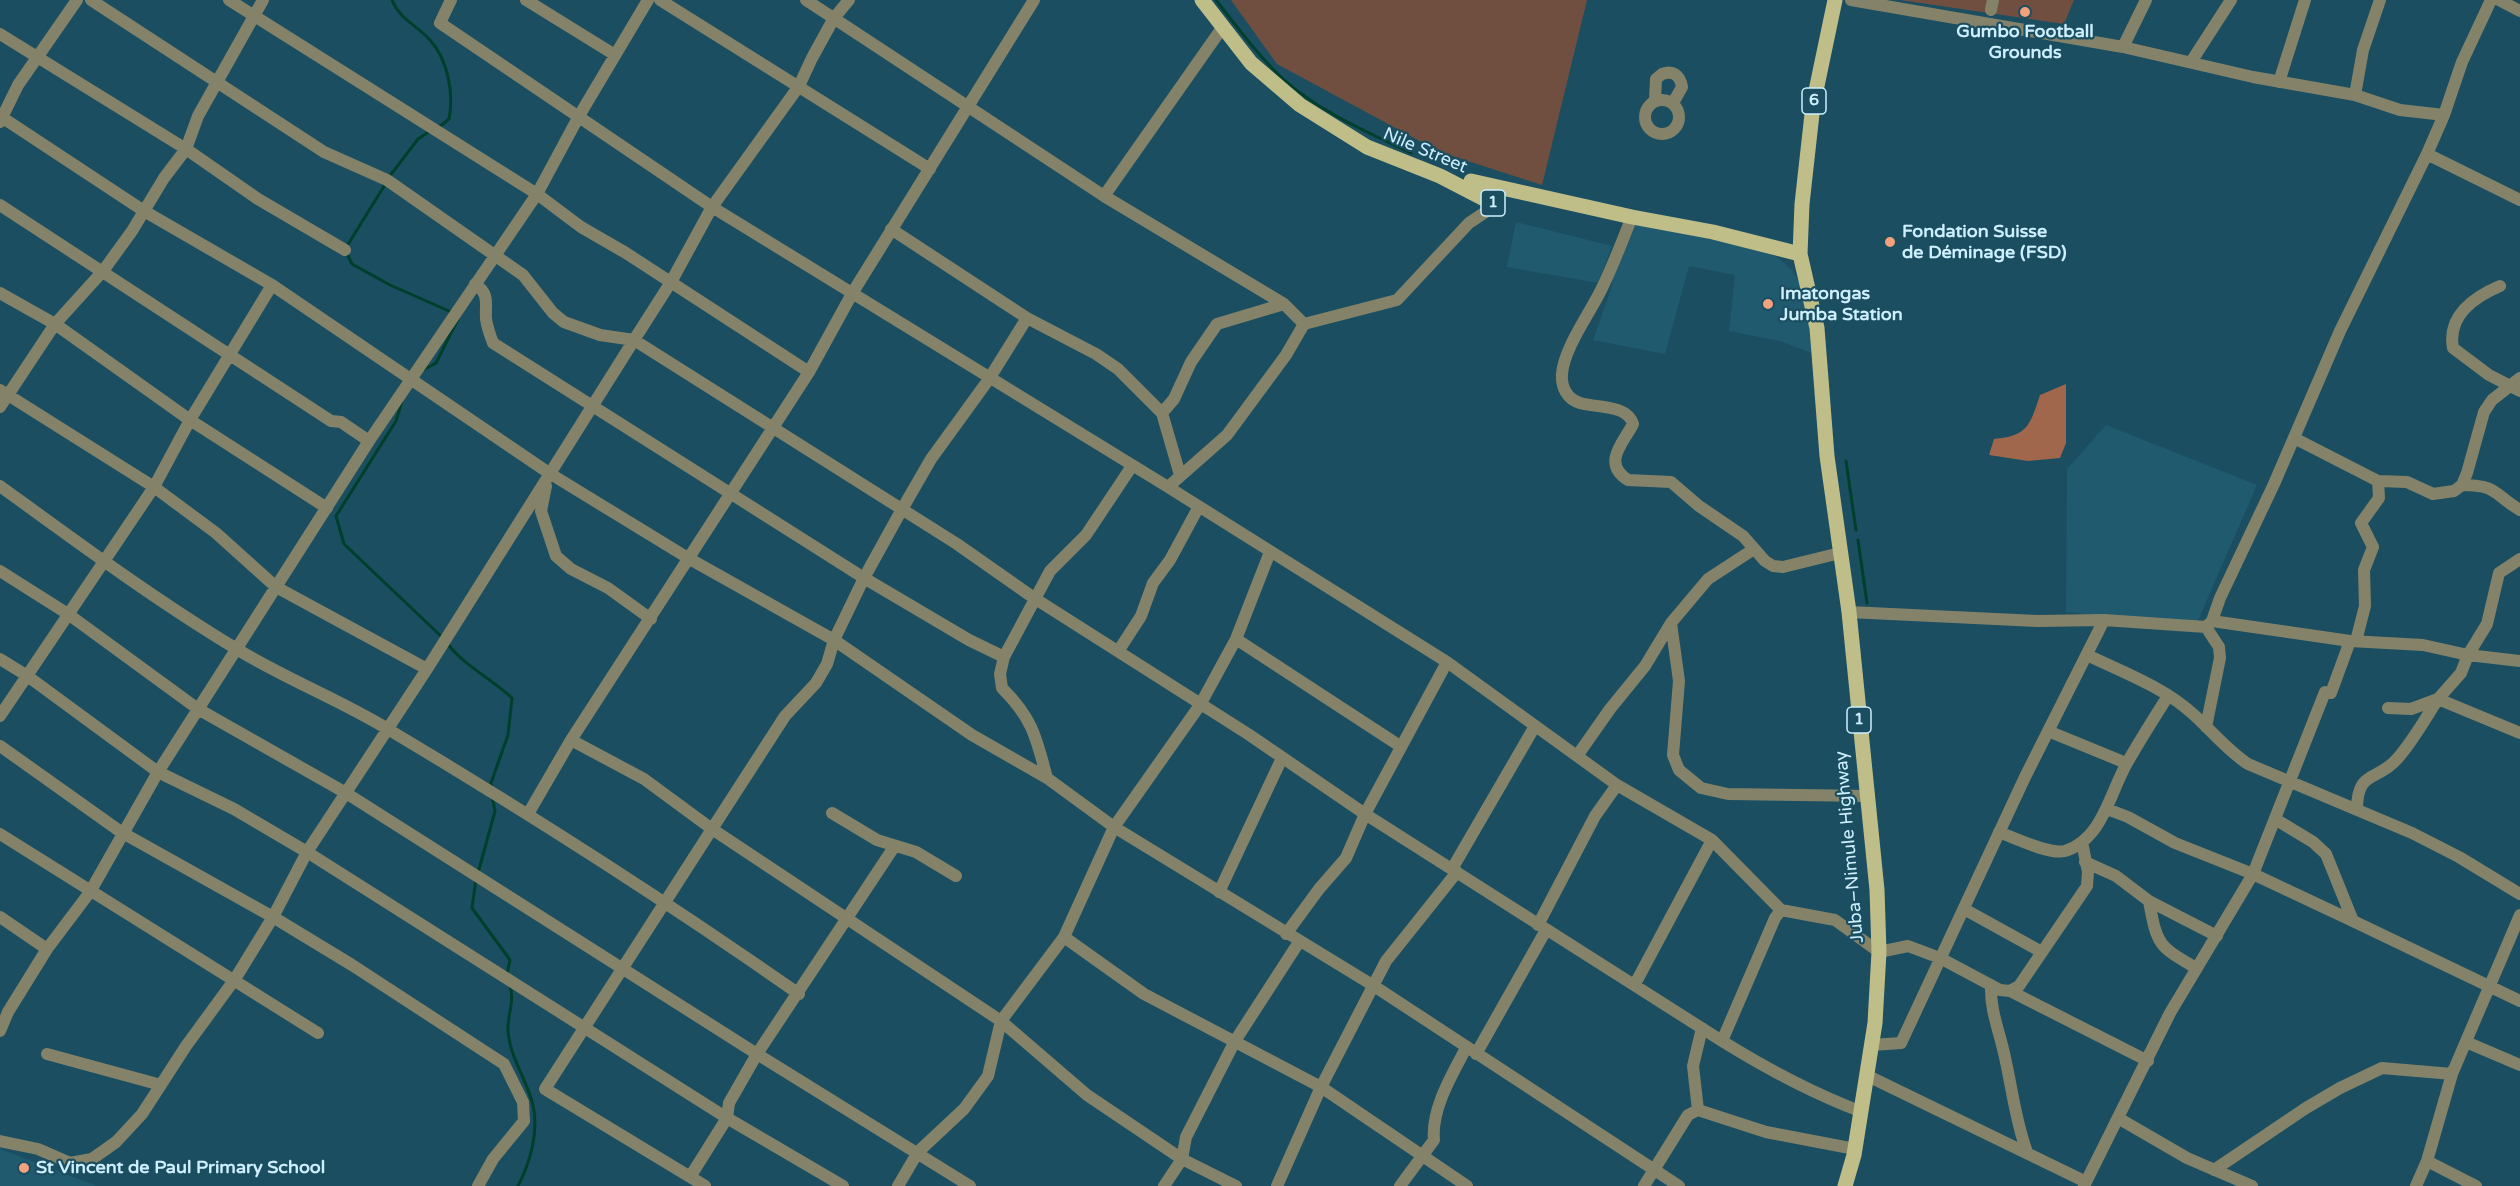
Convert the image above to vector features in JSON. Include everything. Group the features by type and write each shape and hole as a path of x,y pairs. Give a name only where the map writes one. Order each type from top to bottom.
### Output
{"main road":[{"name":"Nile Street","path":"1202,0 1222,28 1264,75 1328,124 1367,147 1440,176 1496,205"},
{"name":"6","path":"1800,254 1802,204 1813,105 1835,0"},
{"name":"Nile Street","path":"1496,205 1471,181 1632,217 1713,232 1800,254"},
{"name":"Juba–Nimule Highway","path":"1800,254 1818,328 1820,387 1849,612 1877,890 1880,952 1879,992 1868,1076 1855,1149 1845,1186"}],"street":[{"path":"77,0 39,58 18,85 1,119 144,211 272,285 548,476 834,640 972,735 1047,778 1114,827 1374,986 1679,1186"},
{"path":"91,0 324,152 387,180 523,275 553,313 564,322 600,335 634,340 770,429 957,544 1034,598 1119,650 1365,814 1722,1041 1773,1072 1824,1097 1862,1112"},
{"path":"229,0 537,194 581,227 671,282 808,372"},
{"path":"0,407 4,392 55,324 103,271 186,149 198,116 263,0"},
{"path":"452,0 441,20 442,26 712,207 853,292 1447,662 1617,785 1712,840 1781,910 1835,920 1880,952 1908,946 1940,958 2148,1061"},
{"path":"526,0 615,55"},
{"path":"0,1031 8,1012 47,949 90,892 121,832 158,772 409,378 496,257 537,194 579,116 648,0"},
{"path":"660,0 930,169"},
{"path":"806,0 1104,196 1284,304 1304,324"},
{"path":"0,1141 38,1149 70,1163 92,1159 116,1142 142,1114 235,980 273,917 307,852 427,669 671,282 712,207 799,86 834,18 849,0"},
{"path":"528,814 571,740 808,372 891,229 1034,0"},
{"path":"1851,0 2122,47 2279,82 2355,95 2400,110 2444,115"},
{"path":"2122,47 2146,0"},
{"path":"2191,62 2210,36 2231,0"},
{"path":"2279,82 2305,0"},
{"path":"2355,95 2364,50 2380,0"},
{"path":"2206,727 2220,658 2219,647 2209,624 2355,299 2427,154 2444,115 2462,62 2491,0"},
{"path":"2499,0 2520,11"},
{"path":"1104,196 1222,28"},
{"path":"0,34 186,149 258,199 345,250"},
{"path":"1655,100 1656,79 1662,74 1672,73 1678,76 1682,87 1673,103"},
{"path":"1664,99 1673,103 1679,114 1678,124 1670,132 1659,134 1649,128 1644,118 1647,107 1655,100 1664,99"},
{"path":"2427,154 2520,200"},
{"path":"0,205 331,421 341,422 369,441"},
{"path":"1168,487 1227,435 1286,355 1304,324 1397,300 1469,223 1496,205"},
{"path":"1632,217 1602,289 1568,356 1562,374 1564,390 1570,398 1580,403 1621,411 1631,419 1633,424 1618,446 1616,455 1618,470 1622,476 1628,480 1671,482 1699,506 1743,536 1773,566 1783,567 1840,553"},
{"path":"891,229 1027,318 1096,354 1118,369 1162,412 1180,475"},
{"path":"0,716 154,487 190,420 272,285"},
{"path":"475,285 483,290 488,300 486,318 493,343 864,578 969,640 1004,657"},
{"path":"2500,286 2478,295 2467,303 2457,320 2451,341 2458,354 2517,385"},
{"path":"0,293 55,324 190,420 327,508"},
{"path":"1162,412 1174,399 1191,362 1217,324 1284,304"},
{"path":"705,1186 545,1089 785,716 816,683 827,664 834,640 864,578 931,459 989,378 1027,318"},
{"path":"2294,438 2378,482 2407,482 2433,494 2454,491 2462,485 2484,412 2492,400 2517,385"},
{"path":"4,392 154,487 216,533 276,587 427,669"},
{"path":"1047,778 1032,725 1002,688 1000,674 1004,657 1050,571 1086,535 1132,466"},
{"path":"548,476 541,511 556,556 571,569 608,588 651,619"},
{"path":"1868,1076 2027,1152 2085,1184 2170,1013 2253,874 2289,779 2353,641 2365,606 2364,570 2373,547 2361,523 2379,498 2378,482"},
{"path":"2462,485 2482,485 2495,490 2520,510"},
{"path":"0,486 104,561 236,649 387,728 528,814 666,901 799,994"},
{"path":"1119,650 1142,616 1153,583 1170,560 1197,510"},
{"path":"1577,756 1610,709 1645,666 1671,623 1708,579 1754,549"},
{"path":"898,1186 918,1152 964,1109 988,1076 1001,1021 1064,937 1114,827 1200,705 1236,639 1270,552"},
{"path":"2357,810 2357,792 2366,778 2396,761 2438,699 2462,673 2468,655 2487,624 2499,573 2520,559"},
{"path":"0,571 68,614 198,710 346,793 757,1054 970,1186"},
{"path":"1849,612 2037,621 2104,620 2209,624 2353,641 2422,645 2468,655 2520,661"},
{"path":"1872,1045 1900,1043 1999,832 2104,620"},
{"path":"1671,623 1679,681 1673,755 1679,770 1701,789 1728,794 1869,796"},
{"path":"1236,639 1400,746"},
{"path":"2087,655 2145,682 2168,696 2206,727 2234,755 2248,764 2289,779 2412,833 2460,857 2520,894"},
{"path":"0,659 27,675 158,772 234,809 307,852 727,1118 843,1186"},
{"path":"1286,934 1319,889 1346,858 1365,814 1400,746 1447,662"},
{"path":"1999,832 2053,851 2064,852 2082,842 2107,808 2126,763 2168,696"},
{"path":"2388,708 2411,710 2438,699 2520,733"},
{"path":"1277,1186 1321,1088 1386,961 1454,871 1535,726"},
{"path":"2048,731 2126,763"},
{"path":"571,740 644,780 845,920 1001,1021 1087,1095 1182,1159 1236,1186"},
{"path":"0,746 121,832 273,917 417,1005 504,1064 523,1102 524,1121 493,1159 478,1186"},
{"path":"1219,892 1282,758"},
{"path":"1400,1186 1424,1157 1434,1140 1433,1130 1441,1101 1542,927 1595,816 1617,785"},
{"path":"2107,808 2175,843 2253,874 2520,1000"},
{"path":"832,813 877,840 916,852 956,876"},
{"path":"2275,819 2313,842 2326,854 2353,921"},
{"path":"0,834 318,1033"},
{"path":"1635,984 1712,840"},
{"path":"2010,991 2019,986 2040,951 2087,886 2082,842"},
{"path":"690,1177 727,1118 729,1103 757,1054 799,994 894,847"},
{"path":"2085,862 2116,876 2149,901 2217,936"},
{"path":"2149,901 2155,935 2161,945 2196,968"},
{"path":"1964,909 2040,951"},
{"path":"1722,1041 1775,918 1781,910"},
{"path":"2416,1186 2427,1161 2452,1074 2520,915"},
{"path":"0,917 47,949"},
{"path":"1064,937 1144,993 1321,1088 1467,1186"},
{"path":"1164,1186 1182,1159 1186,1137 1235,1041 1299,942"},
{"path":"1991,985 1990,1000 1995,1024 2004,1052 2019,1131 2027,1152"},
{"path":"1698,1110 1694,1066 1702,1028"},
{"path":"2466,1042 2520,1065"},
{"path":"46,1054 161,1085"},
{"path":"2214,1170 2306,1108 2340,1088 2382,1068 2452,1074"},
{"path":"1644,1186 1688,1114 1698,1110 1766,1132 1855,1149"},
{"path":"2118,1118 2187,1158 2252,1186"},
{"path":"2427,1161 2476,1186"}],"shaded area":[{"path":"1231,0 1587,0 1542,185 1440,152 1277,64"},
{"name":"Gumbo Football Grounds","path":"1900,0 2074,0 2064,24"},
{"path":"1627,221 1743,245 1777,257 1792,270 1805,292 1813,331 1811,353 1780,341 1729,331 1735,275 1689,266 1665,354 1593,340 1610,292"},
{"path":"1516,222 1612,246 1598,283 1507,267"},
{"path":"2066,384 2066,443 2060,458 2028,461 1989,455 1994,439 2014,435 2026,427 2040,395"},
{"path":"2106,425 2257,485 2196,625 2066,612 2067,469"},
{"name":"St Vincent de Paul Primary School","path":"0,1149 97,1186 0,1186"}],"waterway":[{"path":"392,0 399,13 430,40 445,67 450,88 450,109 449,119 439,127"},
{"path":"1216,0 1264,59 1296,90 1327,111 1411,153"},
{"path":"389,177 418,139 430,131"},
{"path":"347,246 386,183"},
{"path":"346,252 352,264 390,285 449,311"},
{"path":"423,370 436,363 458,319"},
{"path":"402,401 396,421 336,516 344,544 443,638"},
{"path":"1846,461 1856,530"},
{"path":"1858,540 1867,603"},
{"path":"447,643 461,658 512,698 508,735 491,783 492,789"},
{"path":"478,873 495,811 492,796"},
{"path":"476,879 472,908 510,960 507,974"},
{"path":"510,986 512,997 508,1025 509,1041 535,1115 532,1147 518,1186"}],"place":[{"name":"Gumbo Football Grounds","path":"2025,12"},
{"name":"Fondation Suisse de Déminage (FSD)","path":"1890,242"},
{"name":"Imatongas Jumba Station","path":"1768,304"},
{"name":"St Vincent de Paul Primary School","path":"24,1168"}]}
